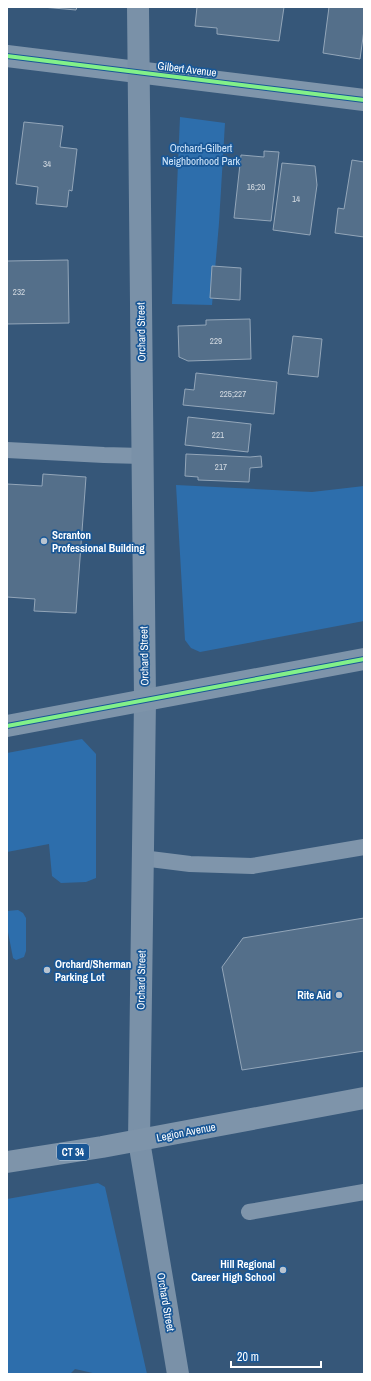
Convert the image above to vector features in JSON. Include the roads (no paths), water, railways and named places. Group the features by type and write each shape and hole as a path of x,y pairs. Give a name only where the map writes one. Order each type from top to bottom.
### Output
{"highway":[{"path":"7,726 364,659"},
{"name":"Legion Avenue","path":"7,1162 139,1140 364,1098"}],"main road":[{"name":"Orchard Street","path":"138,7 145,700 139,1140 178,1374"}],"street":[{"name":"Gilbert Avenue","path":"7,56 364,100"}],"lane":[{"path":"7,450 142,456"},
{"path":"142,858 183,864 252,866 364,847"},
{"path":"249,1212 364,1192"}],"place":[{"name":"Scranton Professional Building","path":"44,541"},
{"name":"Orchard/Sherman Parking Lot","path":"47,970"},
{"name":"Rite Aid","path":"339,995"},
{"name":"Hill Regional Career High School","path":"283,1270"}],"park label":[{"name":"Orchard-Gilbert Neighborhood Park","path":"201,154"}]}
